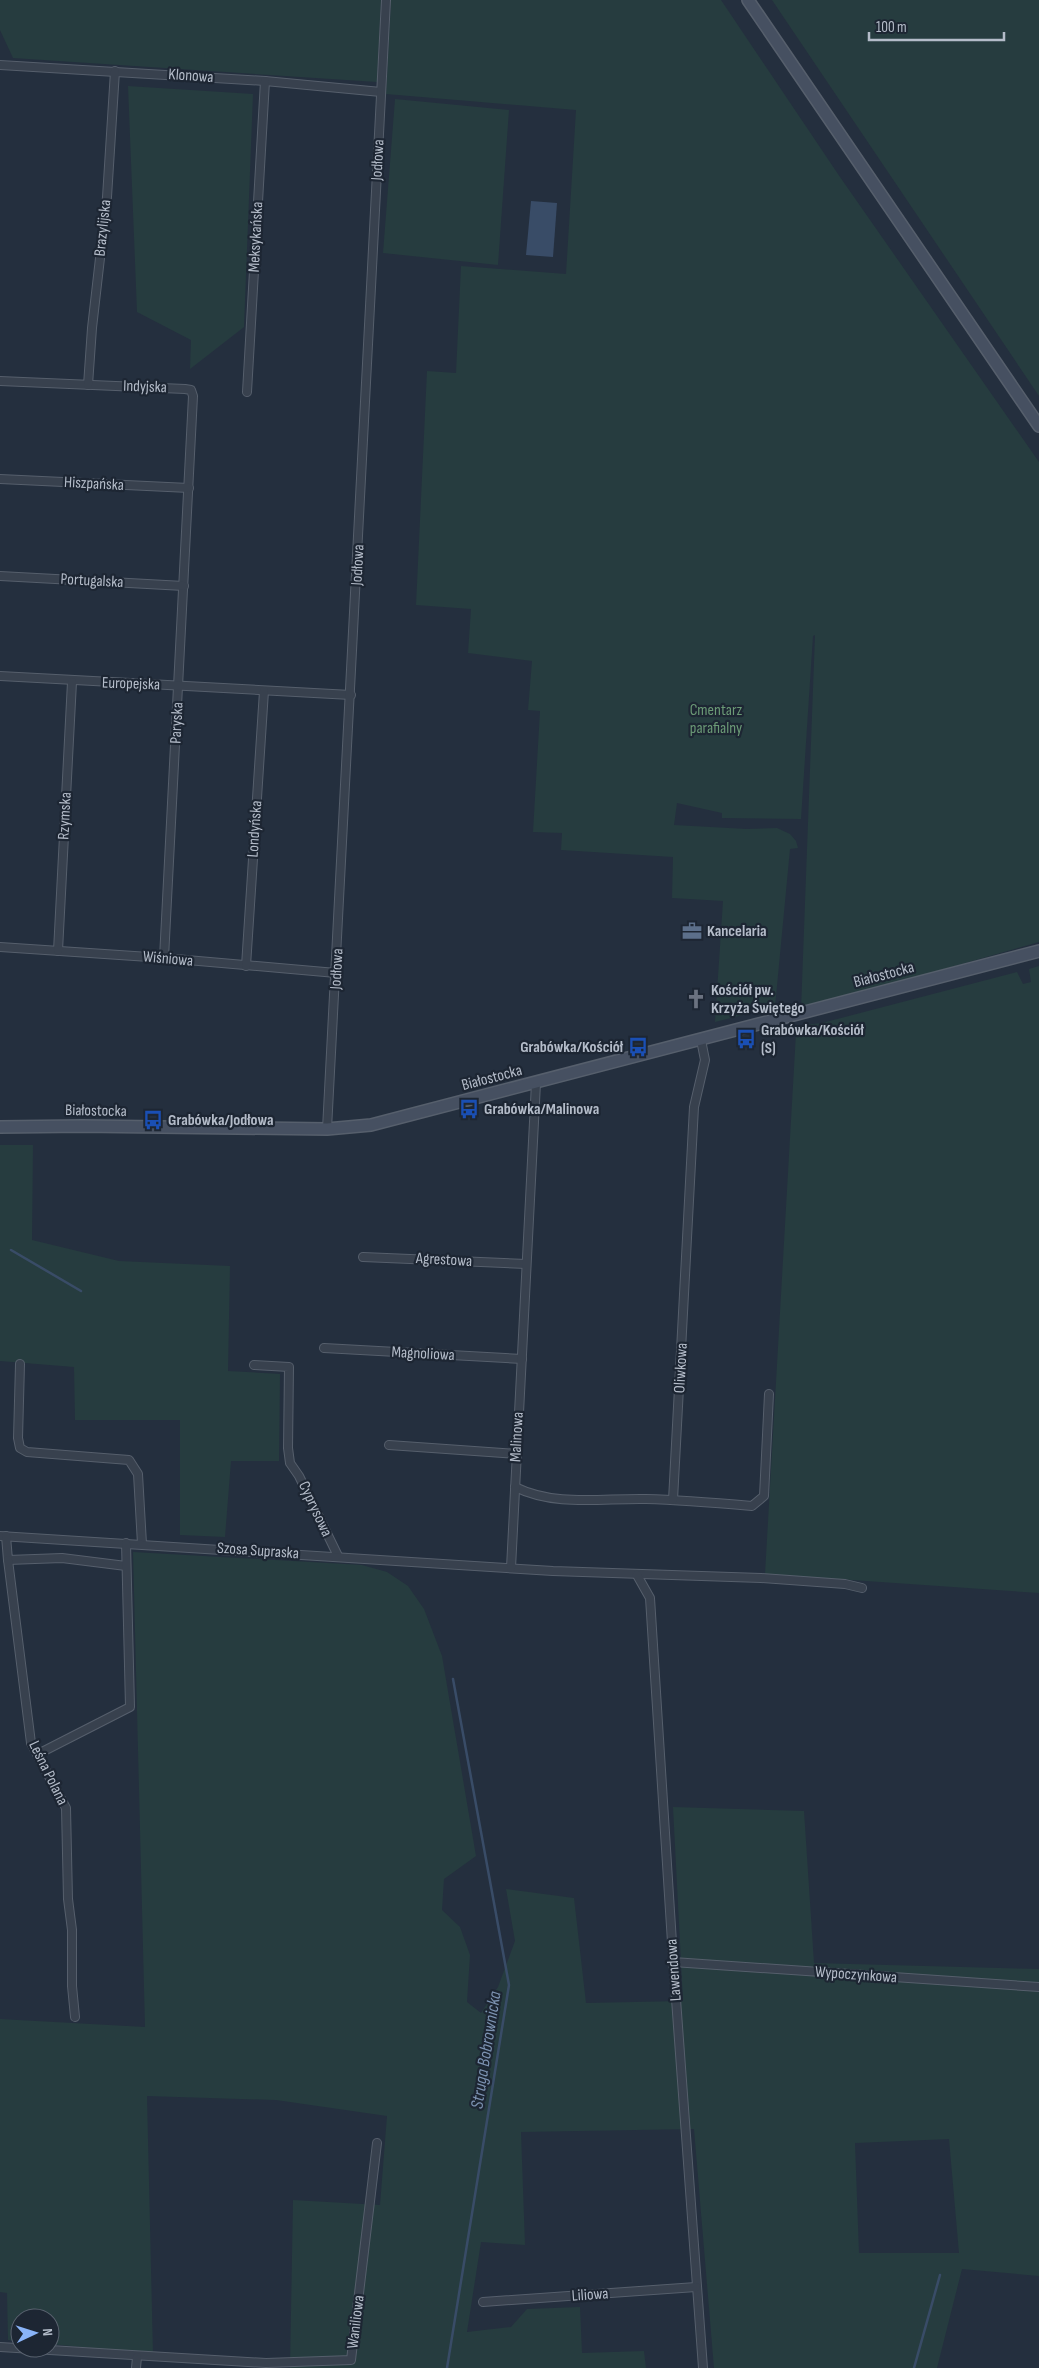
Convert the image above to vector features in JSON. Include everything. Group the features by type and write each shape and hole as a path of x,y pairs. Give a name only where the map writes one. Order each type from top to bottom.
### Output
{"street":[{"name":"Jodłowa","path":"328,1129 386,0"},
{"path":"748,0 1039,426"},
{"name":"Klonowa","path":"0,65 265,81 381,92"},
{"name":"Brazylijska","path":"88,385 92,328 107,197 115,71"},
{"name":"Meksykańska","path":"247,392 265,81"},
{"name":"Indyjska","path":"0,381 191,390 193,396 189,488"},
{"name":"Hiszpańska","path":"0,479 189,488"},
{"name":"Paryska","path":"164,958 189,488"},
{"name":"Portugalska","path":"0,576 184,586"},
{"name":"Europejska","path":"0,676 72,682 351,695"},
{"name":"Rzymska","path":"58,951 72,682"},
{"name":"Londyńska","path":"246,966 264,691"},
{"name":"Wiśniowa","path":"0,947 164,958 336,973"},
{"name":"Białostocka","path":"0,1127 328,1129 371,1125 1039,951"},
{"name":"Oliwkowa","path":"673,1500 694,1107 705,1060 701,1040"},
{"name":"Malinowa","path":"510,1568 536,1083"},
{"name":"Agrestowa","path":"363,1257 526,1264"},
{"name":"Magnoliowa","path":"324,1348 522,1359"},
{"path":"20,1364 18,1438 20,1448 27,1452 129,1460 138,1474 142,1544"},
{"name":"Cyprysowa","path":"254,1365 289,1367 288,1448 290,1462 300,1476 338,1556"},
{"path":"515,1487 531,1495 549,1500 673,1500 752,1506 764,1496 769,1394"},
{"path":"389,1445 517,1454"},
{"name":"Szosa Supraska","path":"3,1536 510,1568"},
{"name":"Leśna Polana","path":"3,1536 8,1560 31,1743 66,1808 68,1899 75,2017"},
{"path":"38,1754 130,1707 126,1543"},
{"path":"8,1560 62,1558 126,1566"},
{"path":"510,1568 637,1575 654,1573 734,1577 845,1584 862,1588"},
{"name":"Lawendowa","path":"637,1575 650,1598 673,1962 703,2368"},
{"name":"Wypoczynkowa","path":"673,1962 1039,1987"},
{"name":"Waniliowa","path":"0,2347 137,2357 266,2363 351,2360 377,2143"},
{"name":"Liliowa","path":"483,2302 696,2287"},
{"path":"136,2368 137,2357"}],"green space":[{"path":"0,0 381,0 377,82 13,58 0,30"},
{"name":"Cmentarz parafialny","path":"391,0 721,0 840,177 1039,462 1039,942 801,1010 815,635 813,636 801,819 722,818 722,813 677,803 674,825 747,829 777,828 790,834 796,841 798,848 790,849 775,1007 715,1022 723,901 672,898 673,857 561,850 562,833 533,832 540,711 528,710 532,661 468,653 471,609 416,605 427,371 456,373 461,266 566,274 576,110 386,94"},
{"path":"772,0 1039,0 1039,396"},
{"path":"128,86 253,94 244,327 190,369 191,340 137,312"},
{"path":"395,99 509,110 498,265 383,253"},
{"path":"1039,966 1039,1593 765,1574 796,1033 794,1026 822,1023 1017,972 1023,984 1031,982 1029,969"},
{"path":"0,1145 33,1145 32,1240 119,1261 230,1266 228,1371 280,1374 279,1461 231,1461 225,1537 180,1535 180,1420 75,1420 74,1367 0,1361"},
{"path":"133,1552 362,1565 387,1572 408,1586 424,1609 442,1656 476,1856 444,1879 442,1910 460,1927 470,1955 467,2002 481,2013 498,1987 515,1941 506,1889 574,1898 586,2003 683,2001 673,1807 804,1811 814,1963 1039,1969 1039,2276 962,2269 937,2368 714,2368 694,2129 521,2132 525,2245 481,2242 467,2332 511,2327 527,2309 580,2307 582,2353 644,2351 646,2368 290,2368 293,2200 380,2205 387,2116 276,2100 147,2096 153,2354 60,2345 60,2308 10,2308 10,2340 8,2340 7,2293 0,2292 0,2019 145,2027","holes":["949,2139 959,2253 859,2253 855,2143"]}],"water":[{"path":"531,201 557,203 553,257 526,255"}],"waterway":[{"name":"Struga Bobrownicka","path":"11,1250 81,1291"},
{"name":"Struga Bobrownicka","path":"447,2368 509,1985 453,1679"},
{"path":"914,2368 940,2275"}],"place":[{"name":"Kancelaria","path":"692,931"},
{"name":"Kościół pw. Krzyża Świętego","path":"696,999"},
{"name":"Grabówka/Kościół (S)","path":"746,1039"},
{"name":"Grabówka/Kościół","path":"638,1047"},
{"name":"Grabówka/Malinowa","path":"469,1109"},
{"name":"Grabówka/Jodłowa","path":"153,1120"}]}
